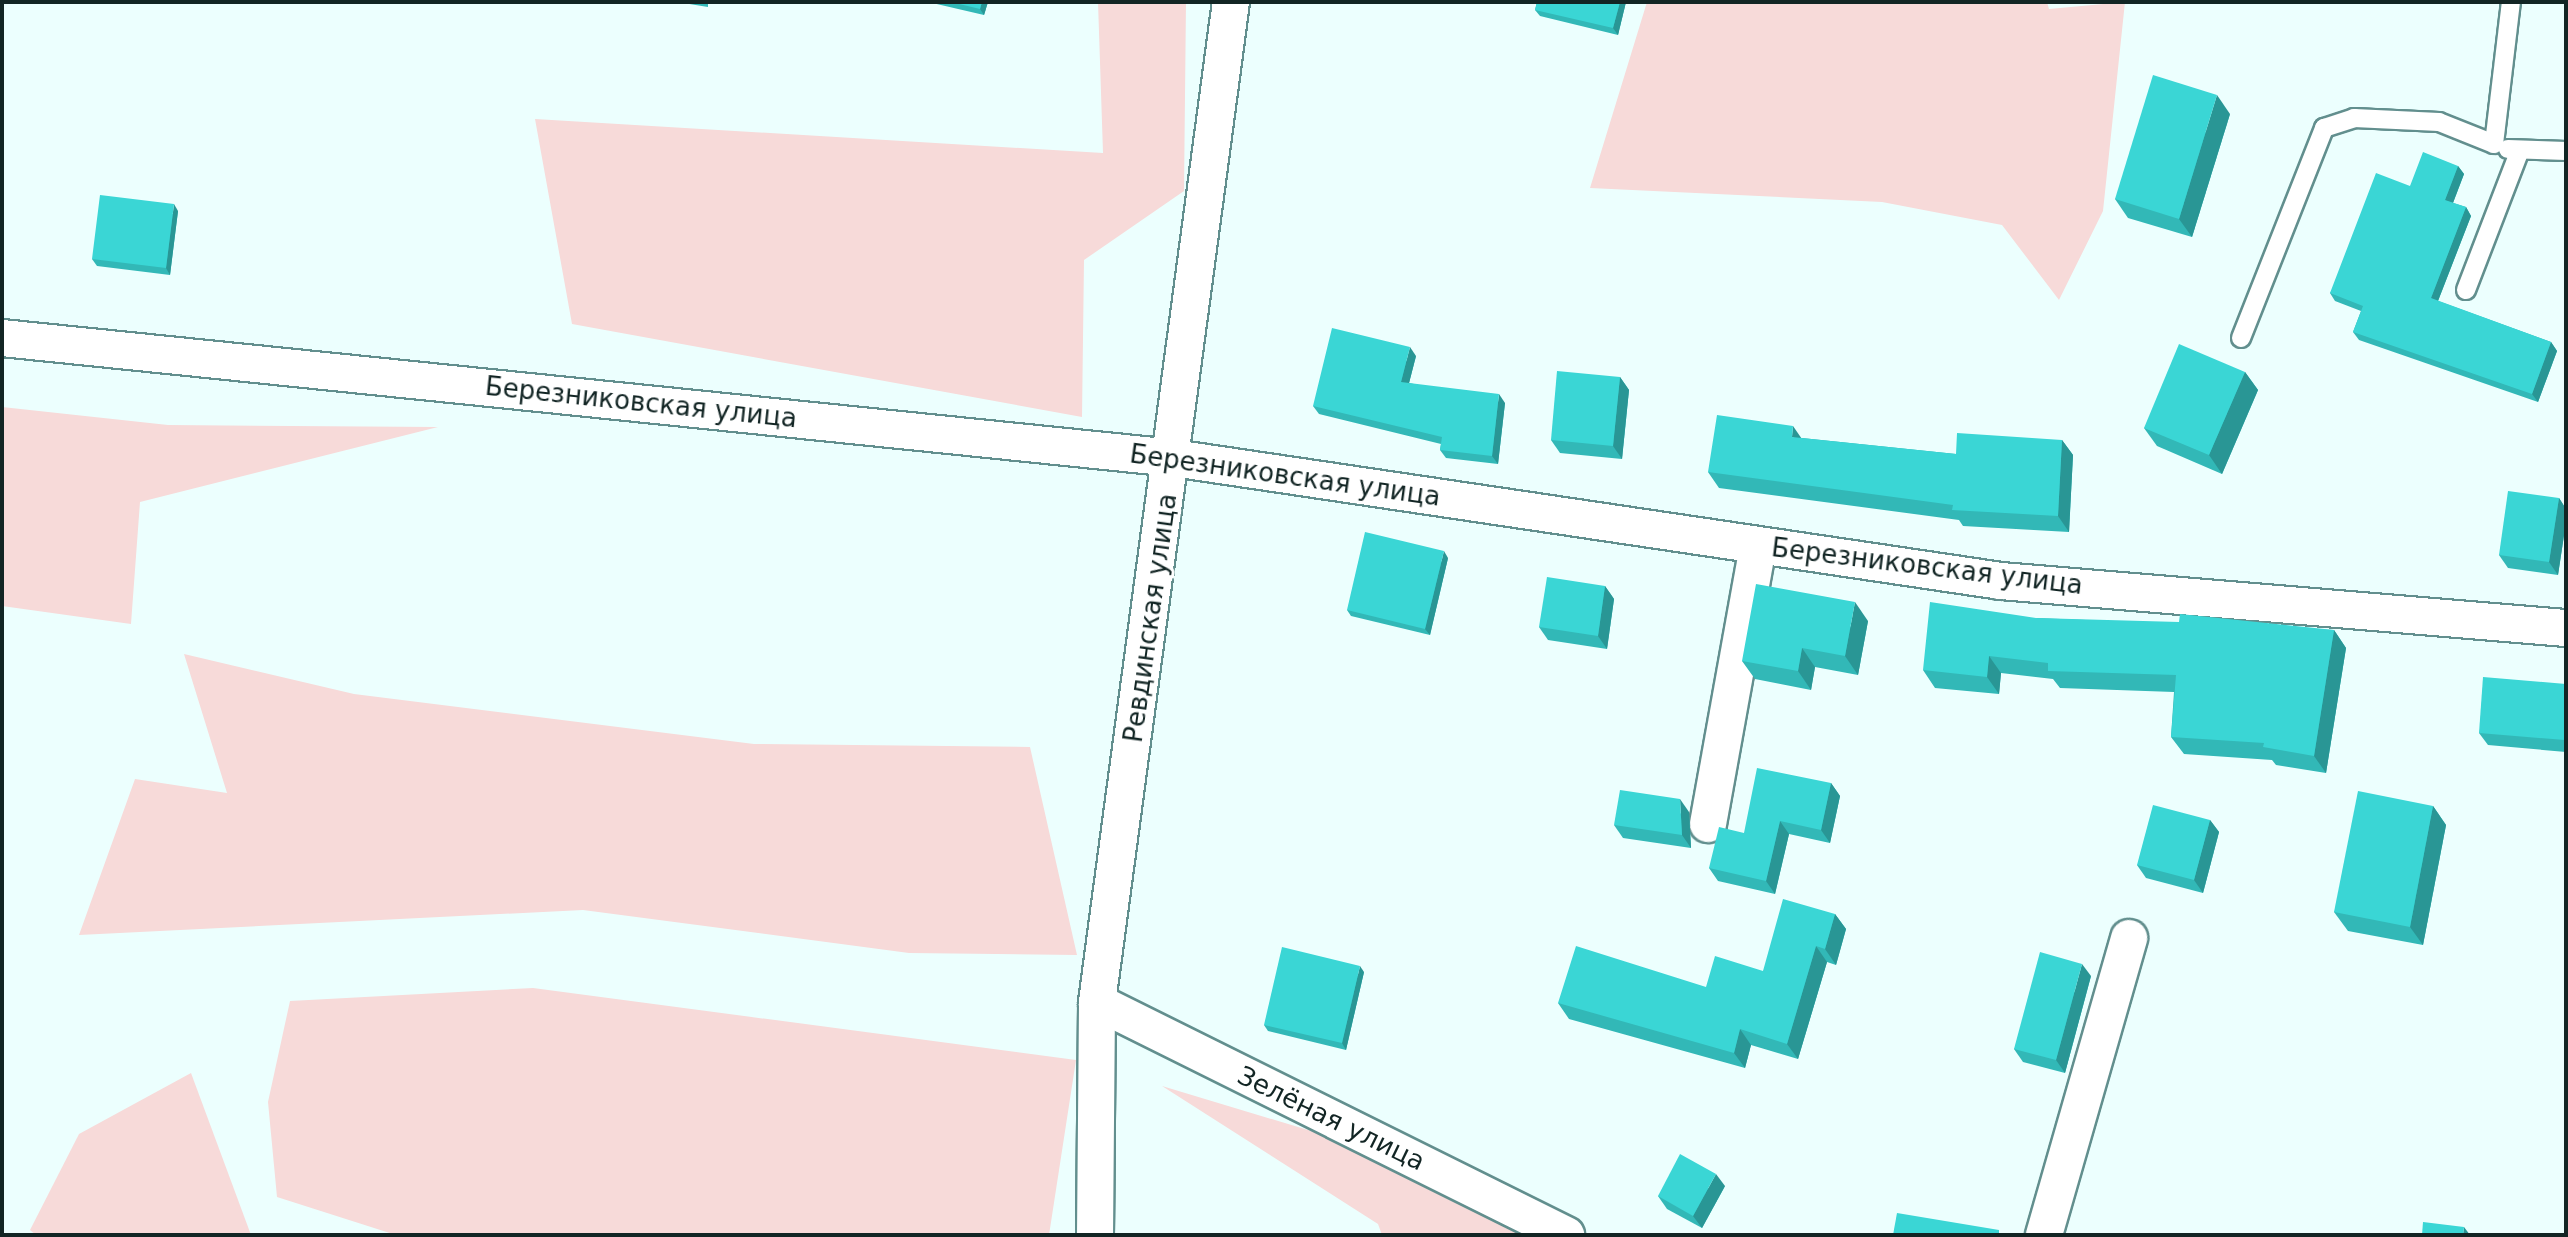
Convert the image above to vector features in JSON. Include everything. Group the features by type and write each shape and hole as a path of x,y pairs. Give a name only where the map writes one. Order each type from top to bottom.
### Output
{"street":[{"name":"Ревдинская улица","path":"1095,1235 1097,1002 1173,458 1231,2"},
{"name":"Березниковская улица","path":"2,338 1173,458 2001,581 2566,628"},
{"path":"1708,824 1758,545"},
{"path":"2044,1235 2129,938"},
{"name":"Зелёная улица","path":"1097,1002 1566,1235"}],"lane":[{"path":"2494,144 2511,2"},
{"path":"2241,338 2324,128 2354,118 2439,122 2519,153 2566,151"},
{"path":"2466,290 2519,153"}],"shaded area":[{"path":"1098,2 1186,2 1184,191 1084,260 1082,417 572,324 535,119 1103,153"},
{"path":"1647,2 2047,2 2049,9 2125,2 2103,211 2059,300 2002,225 1882,202 1590,188"},
{"path":"2,407 168,425 438,427 140,502 131,624 2,606"},
{"path":"184,654 354,694 754,744 1030,747 1077,955 909,953 583,910 79,935 135,779 227,793"},
{"path":"533,988 1076,1060 1049,1235 396,1235 277,1197 268,1102 290,1001"},
{"path":"191,1073 251,1235 36,1235 30,1230 79,1134"},
{"path":"1162,1086 1404,1159 1565,1235 1382,1235 1378,1224"}],"building":[{"path":"951,2 982,2 980,9"},
{"path":"1537,2 1620,2 1613,28 1535,10"},
{"path":"2153,75 2217,95 2179,219 2115,199"},
{"path":"2423,152 2458,166 2445,200 2466,207 2431,298 2551,342 2532,394 2353,332 2363,306 2330,293 2376,173 2410,186"},
{"path":"100,195 174,204 166,268 92,259"},
{"path":"1332,328 1410,347 1401,382 1499,394 1492,456 1440,450 1442,437 1313,406"},
{"path":"2179,344 2245,372 2209,455 2144,428"},
{"path":"1557,371 1620,377 1613,446 1551,440"},
{"path":"1717,415 1793,426 1792,437 1956,454 1957,433 2062,440 2058,516 1952,510 1953,505 1708,472"},
{"path":"2508,491 2559,498 2549,562 2499,555"},
{"path":"1365,532 1444,551 1425,629 1347,610"},
{"path":"1547,577 1605,586 1598,636 1539,627"},
{"path":"1756,584 1855,602 1845,656 1802,648 1798,671 1742,661"},
{"path":"1930,602 2036,618 2179,622 2180,614 2334,630 2314,756 2263,747 2264,743 2171,737 2176,675 2048,671 2048,663 1989,656 1987,677 1923,670"},
{"path":"2483,677 2566,684 2565,740 2479,733"},
{"path":"1757,768 1831,783 1821,830 1780,821 1766,881 1709,868 1719,827 1744,833"},
{"path":"1620,790 1680,799 1682,835 1614,825"},
{"path":"2358,791 2433,806 2410,927 2334,912"},
{"path":"2153,805 2210,820 2194,880 2137,865"},
{"path":"1783,899 1835,914 1825,949 1816,946 1787,1044 1740,1029 1734,1053 1558,1003 1576,946 1706,987 1715,956 1763,971"},
{"path":"1282,947 1360,966 1342,1043 1264,1025"},
{"path":"2040,952 2082,964 2056,1060 2014,1049"},
{"path":"1680,1154 1716,1174 1693,1216 1658,1196"},
{"path":"1897,1213 1999,1230 1999,1235 1893,1235"},
{"path":"2423,1222 2464,1227 2463,1235 2422,1235"}]}
